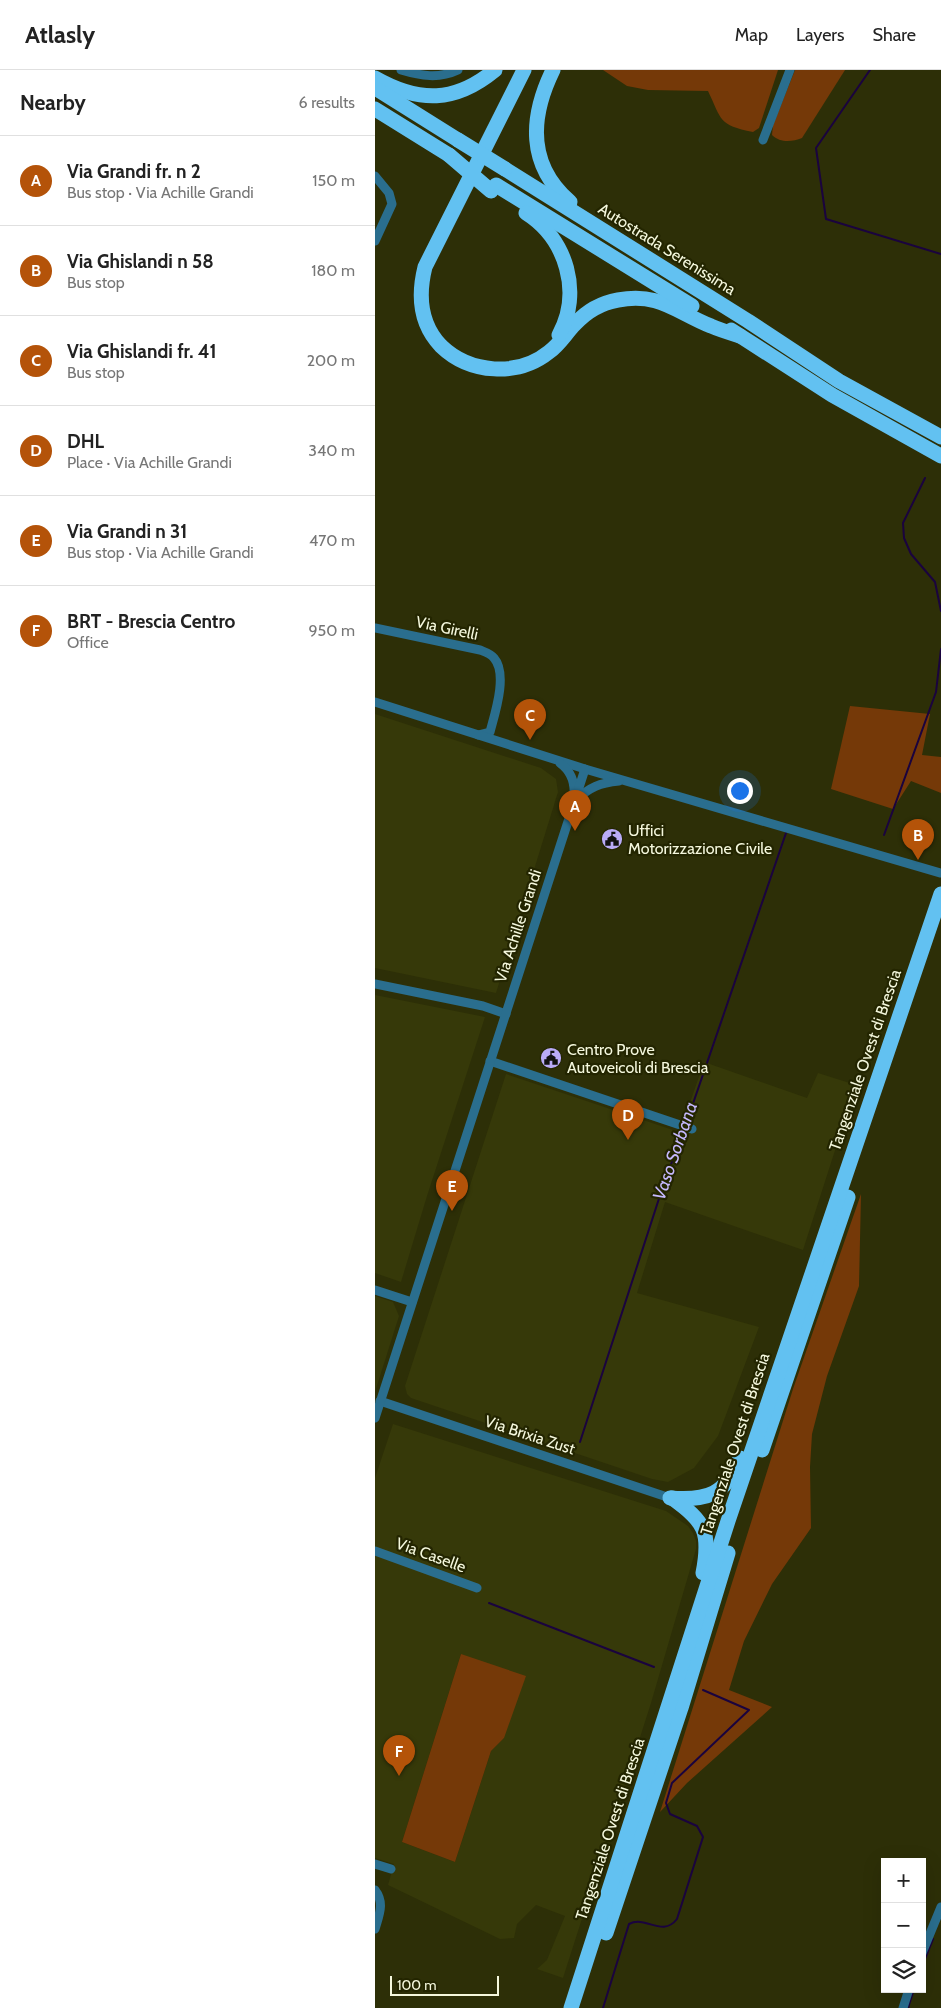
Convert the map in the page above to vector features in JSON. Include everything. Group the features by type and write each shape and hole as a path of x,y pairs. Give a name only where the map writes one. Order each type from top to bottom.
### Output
{"highway":[{"path":"375,78 403,91 415,95 428,96 447,94 471,87 495,70"},
{"path":"525,70 432,252 423,276 421,296 426,322 432,334 441,345 461,360 489,369 503,369 531,363 549,352 563,340 573,325 588,313 606,303 625,299 659,301 711,326 739,336"},
{"path":"553,70 542,95 538,112 536,138 541,161 557,190 585,214 748,321"},
{"name":"Autostrada Serenissima","path":"375,88 748,321 839,381 941,438"},
{"path":"375,109 449,155 535,219 552,237 561,251 569,276 569,305 565,322 549,352"},
{"path":"494,188 739,336 832,395 941,456"},
{"name":"Tangenziale Ovest di Brescia","path":"571,2008 777,1372 941,894"},
{"name":"Tangenziale Ovest di Brescia","path":"581,2008 681,1708 737,1524 941,924"},
{"path":"670,1498 689,1500 703,1498 714,1494 722,1488 732,1476 738,1464 764,1393 777,1372"},
{"path":"670,1498 697,1518 703,1528 707,1541 706,1558 692,1610 688,1645"}],"street":[{"path":"401,70 430,76 446,75 457,70"},
{"path":"763,140 789,70"},
{"path":"375,176 389,193 392,204 375,241"},
{"name":"Via Girelli","path":"375,628 481,650 494,657 499,665 499,691 490,732"},
{"path":"375,702 554,759 940,873"},
{"path":"448,726 490,732 529,750"},
{"path":"478,735 490,732"},
{"name":"Via Achille Grandi","path":"554,759 568,769 573,781 574,800"},
{"name":"Via Achille Grandi","path":"375,1418 585,768"},
{"path":"588,789 595,771"},
{"path":"574,800 588,789 603,782 627,781"},
{"path":"375,984 483,1006 506,1014"},
{"path":"490,1062 692,1129"},
{"path":"375,1290 412,1302"},
{"name":"Via Brixia Zust","path":"380,1401 670,1498"},
{"name":"Via Caselle","path":"375,1551 477,1588"},
{"path":"375,1864 391,1869"},
{"path":"375,1890 379,1895 381,1906 375,1929"},
{"path":"924,1948 941,1907"},
{"path":"903,2008 908,1993"}],"shaded area":[{"path":"603,70 778,70 759,128 753,132 727,124 719,115 708,91 648,90 627,86"},
{"path":"795,70 845,70 802,138 782,141 772,135 773,125"},
{"path":"850,706 930,714 922,755 941,757 941,793 911,781 893,809 831,789"},
{"path":"375,714 541,768 556,779 558,792 496,993 375,968"},
{"path":"375,995 485,1017 401,1282 375,1273"},
{"path":"704,1062 807,1098 818,1073 856,1085 803,1250 665,1202 637,1293 759,1327 718,1436 694,1468 668,1482 652,1479 411,1398 407,1394 405,1386 506,1074 682,1133 684,1120"},
{"path":"861,1194 859,1286 827,1376 812,1434 810,1467 811,1528 772,1584 744,1641 729,1690 772,1707 687,1783 660,1812 793,1389"},
{"path":"375,1296 393,1302 399,1316 375,1392"},
{"path":"393,1424 666,1511 688,1526 693,1533 696,1549 651,1703 563,1978 537,1969 547,1960 565,1916 536,1905 517,1924 514,1938 500,1939 388,1885 394,1864 375,1858 375,1478","holes":["461,1654 504,1738 491,1751 455,1862 402,1842"]},
{"path":"461,1654 526,1676 504,1738 491,1751 455,1862 402,1842"}],"waterway":[{"name":"Vaso Sorbana","path":"870,70 816,148 826,219 941,254"},
{"name":"Vaso Sorbana","path":"925,478 903,523 904,538 911,554 935,582 941,611"},
{"name":"Vaso Sorbana","path":"884,835 936,692 941,649"},
{"name":"Vaso Sorbana","path":"686,1124 786,833"},
{"name":"Vaso Sorbana","path":"580,1442 666,1177 685,1129"},
{"path":"489,1603 654,1667"},
{"path":"603,2008 629,1924 642,1922 666,1927 677,1919 703,1837 697,1826 670,1814 666,1803 672,1783 749,1710 703,1690"},
{"path":"926,1956 933,1939"},
{"path":"908,2008 913,1993"}],"place":[{"name":"Via Ghislandi fr. 41","path":"530,740"},
{"name":"Via Grandi fr. n 2","path":"575,831"},
{"name":"Uffici Motorizzazione Civile","path":"612,839"},
{"name":"Via Ghislandi n 58","path":"918,860"},
{"name":"Centro Prove Autoveicoli di Brescia","path":"551,1058"},
{"name":"DHL","path":"628,1140"},
{"name":"Via Grandi n 31","path":"452,1211"},
{"name":"BRT - Brescia Centro","path":"399,1776"}]}
